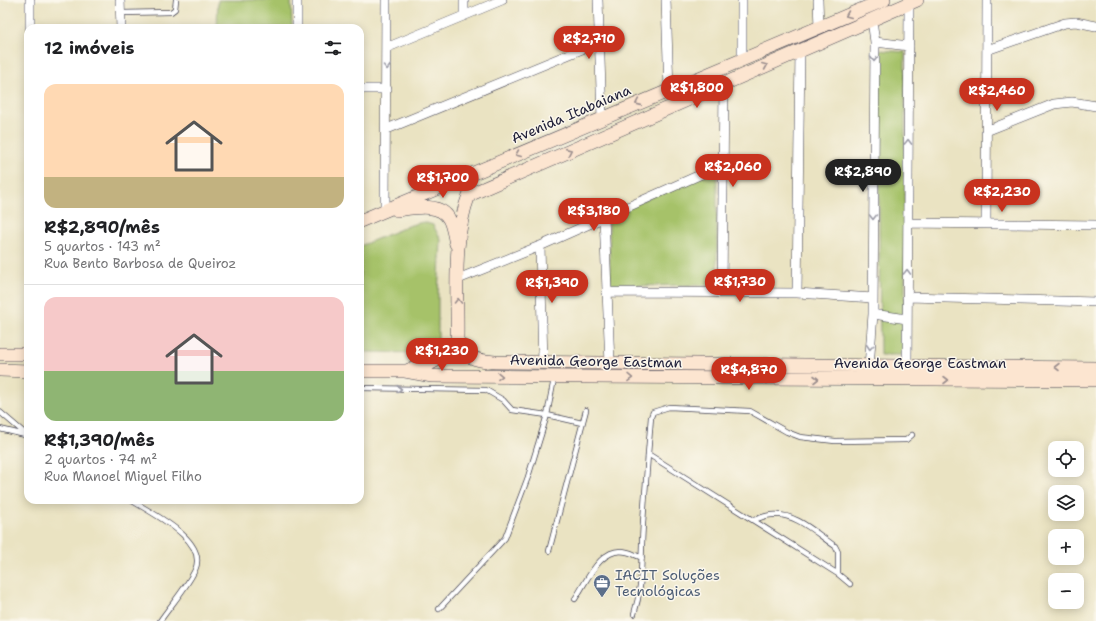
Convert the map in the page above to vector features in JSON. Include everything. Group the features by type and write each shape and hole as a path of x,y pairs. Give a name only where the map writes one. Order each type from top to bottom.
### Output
{"main road":[{"name":"Avenida Itabaiana","path":"364,219 884,0"},
{"path":"405,371 420,368 442,358 449,352 457,340 458,251 464,209 469,195 913,2"},
{"path":"385,210 434,208 444,212 450,220 458,251"},
{"name":"Avenida George Eastman","path":"457,340 464,351 474,360 494,362 869,367 1096,368"},
{"path":"0,354 24,354"},
{"path":"0,370 24,371"},
{"name":"Avenida George Eastman","path":"364,371 405,371 432,376 1096,380"}],"street":[{"path":"30,0 30,24"},
{"path":"120,0 121,24"},
{"path":"297,0 297,24"},
{"path":"385,210 387,129 386,0"},
{"path":"464,0 464,16"},
{"path":"386,48 502,0"},
{"path":"598,0 602,119"},
{"path":"666,0 669,90"},
{"path":"742,0 742,59"},
{"path":"818,0 819,28"},
{"path":"986,223 987,0"},
{"path":"907,367 909,46 913,2"},
{"path":"869,367 873,314 874,42 872,20"},
{"path":"987,50 1065,23 1076,22 1096,26"},
{"path":"387,129 599,42"},
{"path":"874,42 909,46"},
{"path":"797,293 800,50"},
{"path":"722,292 722,165 724,83"},
{"path":"364,89 387,89"},
{"path":"986,131 1054,104 1072,102 1096,106"},
{"path":"458,278 540,246 604,216 722,165"},
{"path":"604,216 610,364"},
{"path":"908,223 1096,225"},
{"path":"540,246 543,363"},
{"path":"608,292 797,293 873,298"},
{"path":"907,297 1096,302"},
{"path":"873,314 907,319"}],"lane":[{"path":"120,13 171,12 175,9 176,0"},
{"path":"439,609 505,538 528,478 547,415 555,377"},
{"path":"364,388 486,390 503,400 512,410 547,415 582,423"},
{"path":"634,614 640,596 648,454 651,417 653,412 669,407 750,411 800,437 835,441 906,440 912,435"},
{"path":"549,551 586,410"},
{"path":"0,412 24,433"},
{"path":"0,429 24,435"},
{"path":"648,454 838,574 850,584"},
{"path":"137,504 181,533 192,544 196,555 195,569 160,621"},
{"path":"754,520 772,515 784,515 797,521 835,546 838,552 838,574"},
{"path":"575,599 601,560 610,552 626,551 642,558"}],"green space":[{"path":"218,0 291,0 292,24 217,24"},
{"path":"878,50 905,52 905,355 880,355"},
{"path":"717,169 717,285 610,286 609,215"},
{"path":"423,222 433,225 441,240 438,294 438,346 423,353 364,352 364,244 411,225"}],"place":[{"name":"IACIT Soluções Tecnológicas","path":"602,598"}]}
